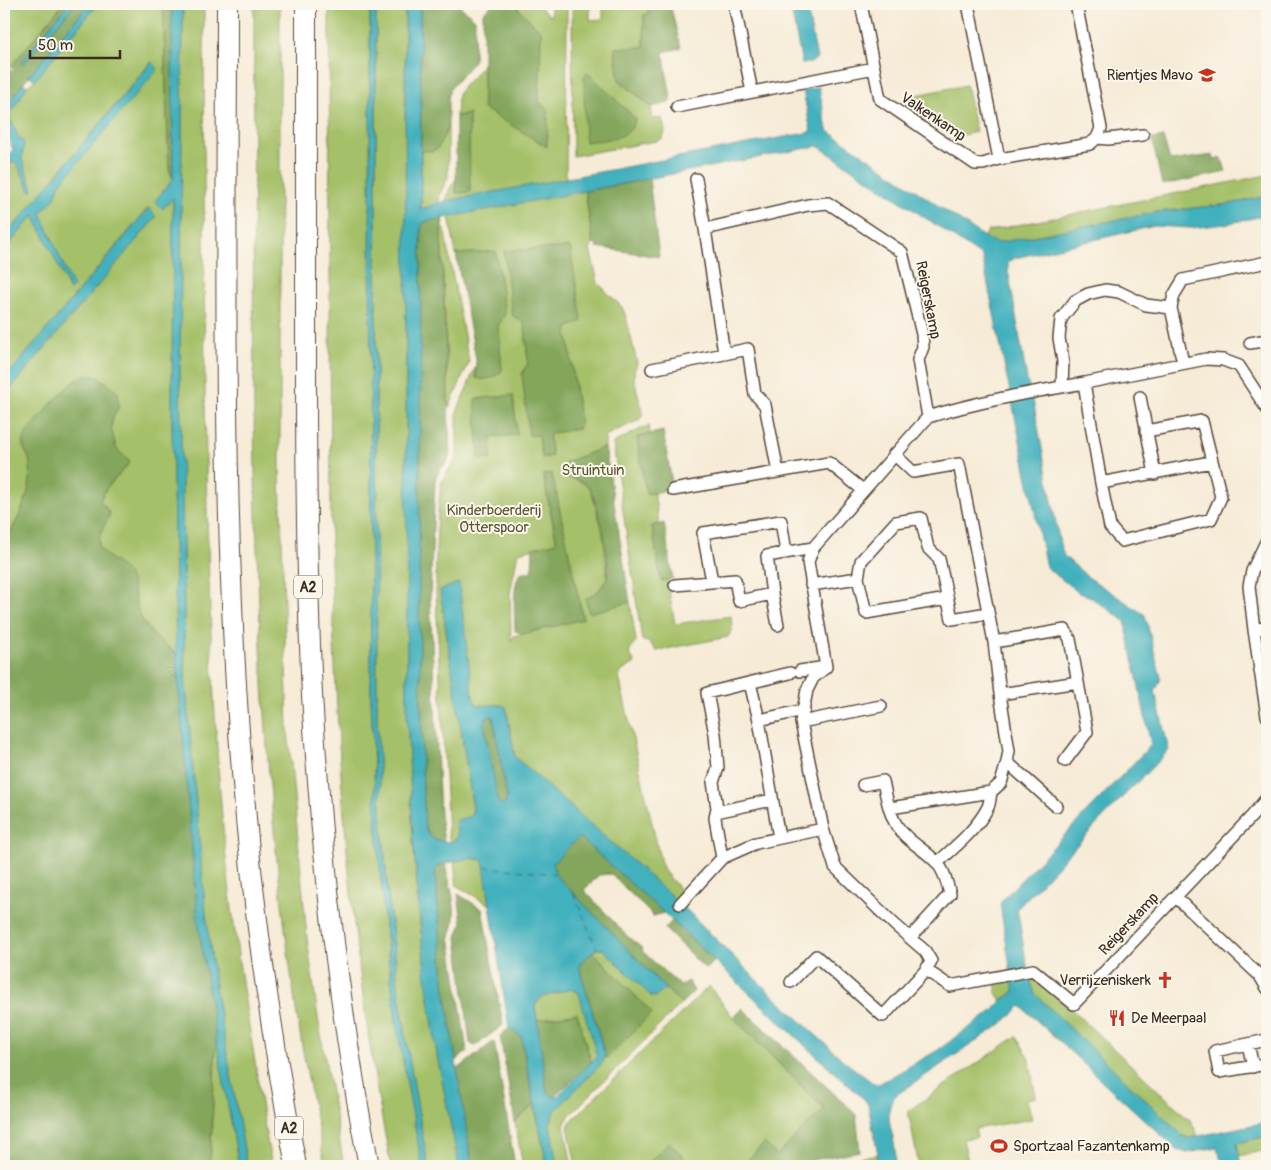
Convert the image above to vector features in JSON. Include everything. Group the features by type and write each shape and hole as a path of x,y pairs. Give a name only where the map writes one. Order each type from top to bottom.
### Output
{"highway":[{"name":"A2","path":"227,4 227,410 234,652 251,869 272,1029 296,1166"},
{"name":"A2","path":"306,4 306,455 312,698 330,912 350,1057 369,1166"}],"street":[{"path":"734,4 752,92"},
{"name":"Valkenkamp","path":"860,4 880,99 976,164 1090,144 1097,138 1108,139 1143,135"},
{"path":"968,4 999,159"},
{"path":"1076,4 1101,128 1097,138"},
{"path":"677,107 874,68"},
{"path":"696,179 724,353"},
{"name":"Reigerskamp","path":"705,229 808,205 828,203 902,252 922,334 923,347 918,360 928,417"},
{"path":"1183,363 1171,308 1174,296 1183,280 1267,262"},
{"path":"1062,386 1063,361 1059,338 1060,319 1075,301 1088,294 1105,290 1119,292 1146,305 1171,308"},
{"path":"1250,343 1267,340"},
{"path":"652,369 748,349 754,394 765,406 778,472"},
{"path":"826,667 808,562 813,548 928,417 1034,391 1206,359 1223,360 1239,366 1267,409"},
{"path":"1084,383 1100,483 1110,527 1122,541 1211,519 1221,497 1202,421 1146,431"},
{"path":"1140,397 1155,474"},
{"path":"890,808 991,792 1001,784 1009,751 994,642 959,464 913,472 894,454"},
{"path":"1100,483 1211,462"},
{"path":"673,490 829,463 862,490"},
{"path":"947,599 866,613 858,578 861,560 896,522 921,518 928,548 939,558 952,619 988,613"},
{"path":"712,581 704,533 781,522 786,552"},
{"path":"1267,540 1252,570 1249,586 1267,716"},
{"path":"778,625 767,556 813,548"},
{"path":"811,586 858,578"},
{"path":"675,586 735,580 740,600 772,594"},
{"path":"1254,630 1267,627"},
{"path":"994,642 1065,630 1070,639 1086,732 1065,761"},
{"path":"722,858 715,818 717,808 712,782 718,768 715,734 707,693 795,672 826,667"},
{"path":"791,982 816,956 883,1016 926,970 930,961 925,951 835,867 824,829 801,722 807,690 814,678 826,667"},
{"path":"1000,694 1078,682"},
{"path":"750,683 759,720 779,838"},
{"path":"801,722 881,706"},
{"path":"759,720 804,710"},
{"path":"1007,762 1056,806"},
{"path":"863,785 884,782 890,808 897,826 913,843 937,863 945,876 950,894 910,938"},
{"path":"937,863 963,839 979,820 988,806 991,792"},
{"name":"Reigerskamp","path":"926,970 950,986 1033,970 1074,1004 1267,798"},
{"path":"716,812 772,800"},
{"path":"680,904 722,858 756,844 824,829"},
{"name":"Reigerskamp","path":"1176,897 1260,976 1267,988"},
{"path":"1267,1040 1215,1051 1219,1072 1267,1064"},
{"path":"1248,1044 1253,1067"}],"green space":[{"path":"4,4 63,4 11,66 4,56"},
{"path":"63,4 68,4 38,40 23,64 75,4 89,4 23,83 4,110 4,63 15,72 11,66"},
{"path":"98,4 163,4 169,169 173,179 172,419 176,653 157,638 147,627 137,607 133,587 99,546 101,534 110,514 100,500 106,489 130,462 116,448 111,428 113,416 119,407 118,393 101,379 76,380 27,432 22,446 31,464 30,483 19,515 4,542 4,396 156,217 148,208 4,380 4,251 34,215 70,290 41,213 54,199 59,185 151,62 4,238 4,172 12,162 17,163 30,191 33,190 22,160 24,143 17,135 9,116 27,86 35,80"},
{"path":"163,4 172,4 173,179 169,169"},
{"path":"183,4 204,4 206,469 212,655 220,787 237,945 272,1166 247,1166 215,986 205,905 185,676 180,375"},
{"path":"254,4 280,4 280,476 288,730 307,938 318,1018 344,1166 325,1166 307,1072 287,945 268,767 257,549 255,458 253,277"},
{"path":"329,4 370,4 371,698 376,817 385,927 396,1021 422,1166 391,1166 366,1016 348,865 337,713 331,561"},
{"path":"376,4 405,4 407,715 413,839 420,925 437,1055 459,1166 428,1166 399,997 381,812 377,717"},
{"path":"420,4 457,4 475,19 474,61 450,89 448,97 448,127 438,148 433,151 421,151"},
{"path":"492,4 514,4 541,31 539,102 548,110 547,147 483,108 483,13"},
{"path":"514,4 537,4 551,17 551,4 567,4 566,179 446,201 449,190 456,179 456,193 469,114 456,116 458,95 483,62 483,108 539,102 541,31"},
{"path":"572,4 590,4 590,20 603,19 603,4 649,4 648,14 644,15 644,47 615,49 619,80 651,107 653,119 662,118 665,131 663,138 656,141 573,156"},
{"path":"649,4 670,4 681,48 663,52 671,98 669,103 651,107 619,80 615,48 644,47 644,15 648,14"},
{"path":"589,74 635,118 633,126 629,131 616,138 585,142 584,76"},
{"path":"966,85 976,132 963,135 906,97"},
{"path":"469,114 470,192 456,193 456,116"},
{"path":"448,127 448,177 440,194 439,204 421,209 421,151 436,148"},
{"path":"1163,137 1170,161 1213,155 1214,160 1222,158 1226,172 1162,185 1152,139"},
{"path":"1267,175 1267,196 1230,204 1158,212 997,243 984,237 988,231"},
{"path":"649,179 659,257 597,247 593,243 585,191"},
{"name":"Kinderboerderij Otterspoor","path":"585,191 593,243 590,249 598,283 622,307 626,317 637,363 634,378 643,414 639,420 605,436 605,447 564,463 567,478 580,481 590,489 602,527 607,578 597,592 586,599 589,613 630,602 636,641 629,653 635,663 622,671 619,677 661,863 665,872 682,892 676,900 515,757 506,707 476,704 473,698 458,583 440,590 473,809 471,815 455,825 457,839 450,842 437,615 436,550 438,506 442,480 457,456 457,412 475,368 476,378 502,370 497,326 496,252 456,254 449,216","holes":["523,322 569,327 567,331 580,423 578,429 551,433 549,438 552,456 542,458 539,435 529,435 528,363","513,395 517,434 491,437","551,473 583,619 514,636 511,641 510,593 518,552 553,544 556,539 543,476"]},
{"path":"442,218 469,362 449,408 441,232"},
{"path":"442,218 450,455 435,481 430,598 440,815 444,842 431,838 425,827 419,600 421,227 424,222"},
{"path":"570,247 582,321 569,327 567,331 580,423 578,429 551,433 549,438 552,456 542,458 539,435 529,435 522,374 528,363 525,327 523,322 512,315 504,251"},
{"path":"496,251 505,314 498,326 502,370 494,377 479,379 476,378 476,359 456,254"},
{"path":"85,375 99,378 118,393 119,407 113,416 111,428 116,448 130,462 106,489 100,500 110,514 101,534 99,547 129,576 133,585 137,608 144,623 155,636 176,653 198,920 216,1039 210,1166 4,1166 4,542 19,516 27,496 30,465 24,442 27,432 61,393"},
{"path":"513,395 517,435 491,437 491,459 479,459 475,399"},
{"path":"649,425 650,434 637,437 647,494 654,493 659,524 652,526 661,581 667,580 675,624 731,616 732,629 728,637 656,651 650,643 642,640 613,443"},
{"path":"663,431 673,489 646,494 637,437"},
{"name":"Struintuin","path":"605,447 630,602 589,613 586,599 602,587 607,577 605,545 600,519 590,489 580,481 567,478 564,463"},
{"path":"552,473 583,619 523,634 515,631 514,599 516,583 522,572 532,572 533,548 557,542 543,475"},
{"path":"664,523 673,579 661,581 652,526"},
{"path":"493,716 507,797 506,803 503,805 498,803 484,723"},
{"path":"579,837 664,913 653,916 611,874 599,875 584,890 627,936 643,949 642,951 680,986 688,981 694,991 681,1004 555,874 553,863"},
{"path":"470,858 483,860 492,906 457,886 454,861"},
{"path":"445,863 453,900 454,918 450,936 467,1052 455,1061 444,983 435,870 439,865"},
{"path":"458,894 482,909 503,1025 475,1046 470,1043 457,937 462,923"},
{"path":"672,921 715,961 705,969 665,929"},
{"path":"597,949 603,949 651,996 655,997 666,989 681,1004 569,1116 564,1125 572,1166 557,1166 550,1124 555,1111 605,1058 652,1013 593,952"},
{"path":"593,952 652,1013 605,1058 580,970 580,963"},
{"path":"1029,977 1035,979 1072,1010 1191,1121 1198,1136 1189,1138 1183,1136 1035,994"},
{"path":"1013,980 1014,991 1001,1001 996,993 996,983"},
{"path":"709,986 733,1017 824,1109 777,1155 765,1143 741,1166 731,1166 724,1159 716,1166 692,1166 669,1143 645,1166 576,1166 568,1127 570,1122"},
{"path":"571,989 579,992 597,1051 597,1056 591,1062 577,1014 537,1020 535,1005 541,997"},
{"path":"742,1008 856,1114 860,1151 781,1166 741,1166 765,1143 777,1155 824,1109 733,1017"},
{"path":"577,1013 591,1062 554,1097 547,1092 537,1020"},
{"path":"509,1028 521,1036 534,1105 515,1122 500,1036"},
{"path":"1017,1036 1029,1059 1036,1097 1027,1099 1032,1119 975,1129 977,1137 963,1139 969,1166 919,1166 908,1111"},
{"path":"216,1039 239,1166 210,1166"},
{"path":"494,1041 515,1166 472,1166 457,1070"},
{"path":"534,1105 547,1166 523,1166 515,1122"},
{"path":"1267,1136 1267,1150 1239,1156 1237,1143"},
{"path":"669,1142 692,1166 645,1166"},
{"path":"878,1154 876,1161 863,1166 818,1166"}],"water":[{"path":"68,4 75,4 23,64 22,61"},
{"path":"89,4 98,4 35,80 29,76"},
{"path":"172,4 183,4 180,375 185,676 205,905 215,986 247,1166 239,1166 216,1039 198,920 176,653 172,419 173,198 163,209 155,201 173,179"},
{"path":"370,4 376,4 377,717 381,812 398,984 428,1166 422,1166 396,1021 385,927 376,817 371,698"},
{"path":"405,4 420,4 421,209 446,201 811,132 803,90 819,87 827,130 984,237 997,243 1158,212 1230,204 1267,196 1267,215 1226,224 1191,228 1154,226 1015,258 1008,263 1027,380 1033,400 1060,544 1064,556 1088,577 1145,615 1161,678 1155,692 1169,750 1017,909 1029,973 1035,994 1183,1136 1189,1138 1267,1122 1267,1136 1237,1143 1241,1166 1223,1166 1217,1147 1187,1153 1177,1150 1021,1006 1003,1023 895,1096 889,1112 895,1148 894,1165 863,1166 876,1161 878,1154 868,1105 865,1100 664,913 579,837 553,863 555,874 666,989 655,997 651,996 603,949 596,949 580,963 580,970 605,1055 602,1063 555,1111 550,1124 557,1166 547,1166 521,1036 509,1028 483,860 470,858 439,865 435,870 444,983 472,1166 459,1166 437,1055 425,971 413,839 407,715","holes":["818,146 982,256 1046,567 1079,593 1089,596 1125,621 1151,745 1000,904 1014,992 1001,1001 994,1010 938,1050 879,1084 873,1083 844,1061 765,988 684,907 515,757 506,707 476,704 473,698 459,583 440,590 473,809 471,816 457,820 455,825 457,839 450,842 435,840 428,834 425,827 419,600 421,228 424,222","493,716 507,797 506,803 503,805 498,802 484,723 487,718","571,989 579,993 597,1056 559,1095 554,1097 547,1092 535,1005 542,997"]},
{"path":"790,4 806,4 817,58 811,63 802,64"},
{"path":"152,62 158,69 59,185 54,199 41,213 73,287 70,290 34,215 4,251 4,238"},
{"path":"23,83 27,86 9,116 17,135 24,143 22,160 33,190 30,191 17,163 12,162 4,172 4,161 13,150 4,126 4,110"},
{"path":"149,208 156,217 4,396 4,380"}],"ferry route":[{"path":"485,867 555,874"},
{"path":"574,894 597,949"}],"place":[{"name":"Rientjes Mavo","path":"1207,75"},
{"name":"Verrijzeniskerk","path":"1165,980"},
{"name":"De Meerpaal","path":"1117,1018"},
{"name":"Sportzaal Fazantenkamp","path":"999,1146"}]}
